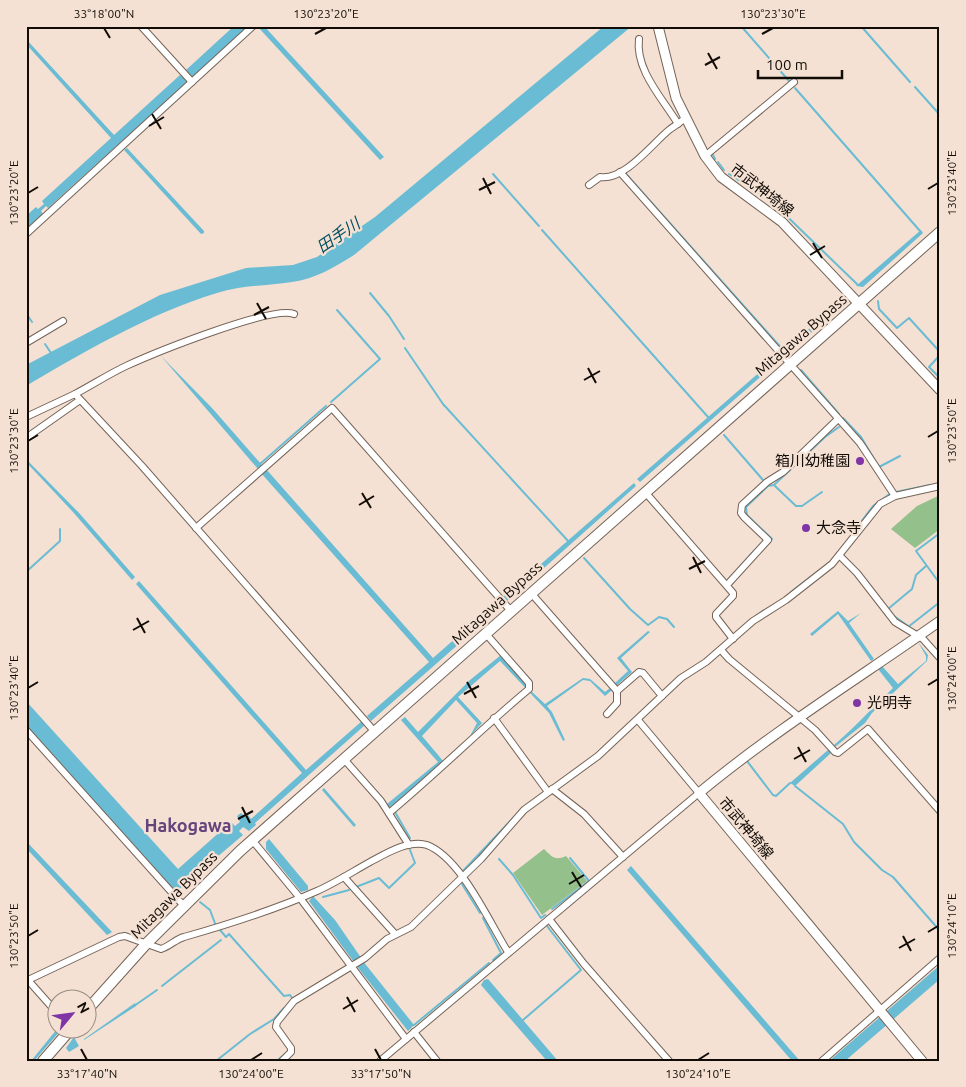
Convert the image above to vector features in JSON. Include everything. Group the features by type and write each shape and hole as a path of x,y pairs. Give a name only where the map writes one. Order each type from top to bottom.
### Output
{"highway":[{"name":"Mitagawa Bypass","path":"98,998 147,943 252,840 940,232"},
{"path":"44,1061 62,1040"}],"main road":[{"name":"市武神埼線","path":"658,26 668,75 682,121 705,156 721,176 782,222 940,390"},
{"name":"市武神埼線","path":"922,1061 699,793 749,754 854,678 940,621"}],"street":[{"path":"141,26 188,78"},
{"path":"26,234 188,78 253,26"},
{"path":"589,185 600,177 608,178 620,172 652,148 669,130 682,121 642,67 638,51 639,39"},
{"path":"705,156 794,82"},
{"path":"620,172 860,443 894,494"},
{"path":"26,438 78,397 125,366 247,321 277,313 294,314"},
{"path":"26,343 63,321"},
{"path":"26,417 78,397"},
{"path":"78,397 374,731"},
{"path":"196,528 332,408 511,611"},
{"path":"727,585 768,540 741,513 742,505 767,482 782,472 838,419"},
{"path":"282,1061 291,1052 291,1048 276,1027 279,1017 294,1001 364,959 395,934 411,927 524,810 549,790 580,771 638,720 660,694 721,650 732,637 786,600 840,556 880,504 894,494 940,486"},
{"path":"645,492 727,585 733,596 716,614 716,618 732,637"},
{"path":"840,556 857,573 895,622 918,636 940,658"},
{"path":"531,593 617,691 617,704 607,714"},
{"path":"389,813 443,768 494,718 528,690 529,683 486,634"},
{"path":"721,650 729,659 801,718 838,753 868,729 940,811"},
{"path":"617,691 640,672 660,694"},
{"path":"494,718 549,790 584,814 623,857"},
{"path":"380,1061 699,793 638,720"},
{"path":"26,730 184,906"},
{"path":"343,758 389,813 408,845"},
{"path":"252,840 300,898 406,1039"},
{"path":"48,1003 27,980 119,937 125,936 155,947 167,947 182,937 217,929 300,898 378,858 408,845 425,844 434,849 462,876 508,952"},
{"path":"344,877 395,934"},
{"path":"550,918 584,964 669,1061"},
{"path":"822,1061 940,958"},
{"path":"414,1032 437,1061"}],"green space":[{"path":"940,495 940,529 915,548 891,529 917,506"},
{"path":"544,849 554,857 566,856 587,881 542,915 513,873"}],"water":[{"path":"234,26 248,26 193,77 190,75 185,80 187,82 48,208 46,206 41,211 43,214 26,229 26,216 36,207 38,209 44,204 42,201 111,138 26,44 26,39 114,135 180,75 183,77 188,72 186,70"},
{"path":"264,26 384,157 380,160 258,27"},
{"path":"604,26 632,26 354,255 309,278 236,288 167,311 72,359 26,386 26,365 160,295 246,268 293,265 317,257 375,217"},
{"path":"127,148 204,233 201,234 124,150"},
{"path":"921,230 923,233 863,287 856,286"},
{"path":"841,301 844,304 786,355 783,351"},
{"path":"161,356 212,408 262,465 258,469"},
{"path":"778,356 781,359 640,482 637,479"},
{"path":"26,459 80,514 135,577 132,580 73,512 26,462"},
{"path":"266,469 433,658 498,601 502,606 371,721 367,716 429,662 261,473"},
{"path":"634,483 636,486 507,601 503,597"},
{"path":"139,581 306,770 362,721 365,725 255,823 256,825 249,831 243,827 239,831 243,835 176,892 26,725 26,701 178,869 231,822 235,826 240,822 237,816 241,813 245,817 248,815 251,819 302,773 136,584"},
{"path":"838,611 848,621 861,613 849,623 874,659 871,661 838,614 812,636 810,634"},
{"path":"648,631 650,632 621,658 632,672 616,686 614,684 628,671 617,658"},
{"path":"918,642 928,655 927,661 872,713 865,723 835,747 834,745 893,688 878,669 882,666 898,684 926,661 926,656"},
{"path":"501,655 531,691 545,704 583,678 590,679 605,692 610,688 612,690 605,696 590,681 583,680 547,706 552,712 565,740 563,741 549,713 500,661 458,697 482,723 470,736 477,723 456,700 422,736 444,762 389,808 387,804 438,762 401,720 405,717 418,732 470,680"},
{"path":"828,750 831,753 795,786 790,783"},
{"path":"324,788 356,825 354,827 322,790"},
{"path":"269,839 308,886 308,890 301,892 266,849 266,842"},
{"path":"26,841 112,932 107,935 26,848"},
{"path":"631,866 800,1061 792,1061 627,870"},
{"path":"313,896 335,920 366,965 414,1025 408,1031 309,901"},
{"path":"940,965 940,979 845,1061 829,1061"},
{"path":"488,979 558,1061 547,1061 481,985 484,980"},
{"path":"135,1003 136,1006 98,1031"},
{"path":"48,1040 52,1040 34,1061 31,1061"},
{"path":"72,1040 76,1040 79,1046 69,1052 66,1048"}],"waterway":[{"path":"741,26 789,81"},
{"path":"861,26 910,82"},
{"path":"915,87 940,115"},
{"path":"795,88 920,231"},
{"path":"712,153 715,159"},
{"path":"718,162 724,170"},
{"path":"493,174 539,226"},
{"path":"626,174 784,351"},
{"path":"729,174 769,199 858,285"},
{"path":"542,230 708,417"},
{"path":"370,293 389,316 404,339"},
{"path":"878,301 879,309 897,328 909,318 940,352"},
{"path":"331,402 380,359 337,310"},
{"path":"26,313 32,322"},
{"path":"45,344 51,353"},
{"path":"405,348 443,404 569,542"},
{"path":"940,355 929,367 940,378"},
{"path":"801,370 839,414"},
{"path":"260,464 326,406"},
{"path":"843,418 861,437 879,467 900,456"},
{"path":"772,539 747,515 746,507 768,486 774,485 825,437 839,427"},
{"path":"724,435 763,480"},
{"path":"896,492 930,485"},
{"path":"775,486 796,506 802,506 822,492"},
{"path":"855,530 873,506 891,493"},
{"path":"26,572 60,541 60,529"},
{"path":"938,581 916,551 940,533"},
{"path":"729,579 754,551"},
{"path":"584,558 630,609 648,625 659,617 667,619 674,627"},
{"path":"888,609 912,589 916,575 926,566"},
{"path":"791,592 821,569"},
{"path":"908,627 940,602"},
{"path":"756,616 764,610"},
{"path":"894,616 908,626"},
{"path":"747,761 773,795 776,796 790,783"},
{"path":"795,786 843,824 854,842 882,870 893,877 940,931"},
{"path":"395,812 410,838"},
{"path":"462,872 515,816"},
{"path":"356,887 379,878 389,888 415,863 410,850"},
{"path":"552,909 589,881 570,858"},
{"path":"499,859 513,875 541,918 545,915"},
{"path":"462,884 480,913"},
{"path":"323,897 349,890"},
{"path":"200,902 210,910 216,926"},
{"path":"483,918 501,953 493,960"},
{"path":"523,1020 581,970 547,926"},
{"path":"220,930 226,937 229,934 284,996 290,995 293,999"},
{"path":"162,986 221,940"},
{"path":"414,1025 489,963"},
{"path":"134,1006 157,990"},
{"path":"216,1061 250,1034 274,1019 284,1008"},
{"path":"279,1059 285,1054"}],"place":[{"name":"箱川幼稚園","path":"860,461"},
{"name":"大念寺","path":"806,528"},
{"name":"光明寺","path":"857,703"}],"district":[{"name":"Hakogawa","path":"188,826"}],"water label":[{"name":"田手川","path":"338,235"}]}
